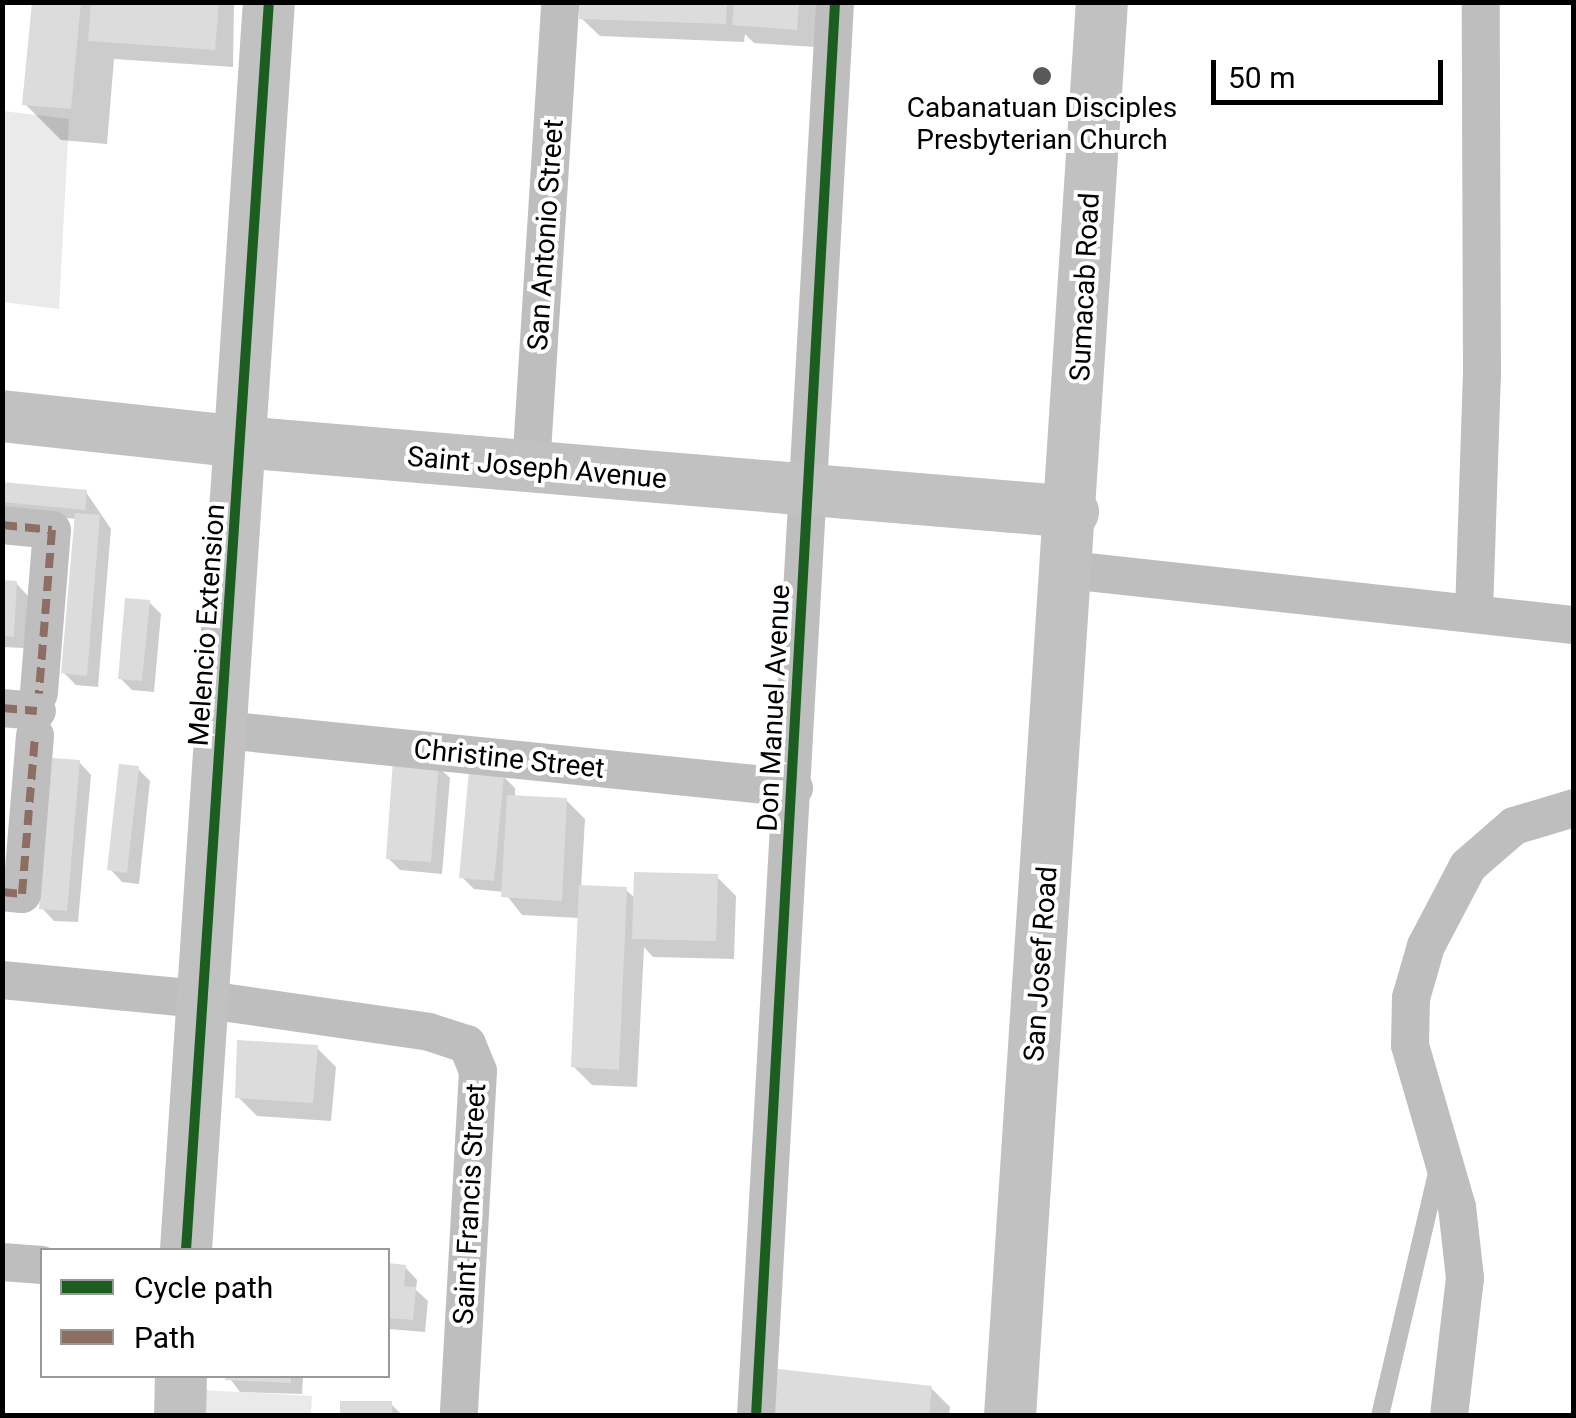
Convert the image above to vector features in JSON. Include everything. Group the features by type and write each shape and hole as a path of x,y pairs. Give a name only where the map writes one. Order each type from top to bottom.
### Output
{"street":[{"name":"Melencio Extension","path":"186,1248 224,730 269,2"},
{"name":"San Antonio Street","path":"531,468 560,2"},
{"name":"Don Manuel Avenue","path":"756,1416 794,788 806,491 834,2"},
{"name":"Sumacab Road","path":"1072,512 1102,2"},
{"path":"1474,613 1482,376 1481,2"},
{"name":"Saint Joseph Avenue","path":"2,416 241,442 1072,512"},
{"name":"San Josef Road","path":"1010,1416 1072,512"},
{"path":"2,525 52,530 28,712 22,894 2,892"},
{"path":"1069,570 1574,625"},
{"name":"Christine Street","path":"224,730 794,788"},
{"path":"1449,1416 1465,1278 1457,1207 1410,1046 1411,998 1426,946 1468,866 1514,826 1574,808"},
{"name":"Saint Francis Street","path":"2,980 202,999 429,1032 467,1044 478,1071 459,1416"},
{"path":"2,1262 40,1265"},
{"path":"180,1416 181,1378"}],"lane":[{"path":"1380,1416 1442,1148"}],"shaded area":[{"path":"3,111 69,119 59,309 3,302"},
{"path":"202,1390 312,1396 311,1415 201,1416"}],"building":[{"path":"32,2 81,2 71,109 22,105"},
{"path":"91,2 219,2 215,50 88,41"},
{"path":"579,2 727,2 726,24 579,19"},
{"path":"734,2 799,2 797,30 732,25"},
{"path":"2,482 87,490 85,510 2,502"},
{"path":"75,513 100,515 87,676 61,673"},
{"path":"2,580 17,581 14,637 2,636"},
{"path":"125,598 150,600 142,681 118,679"},
{"path":"52,758 80,760 67,911 39,909"},
{"path":"393,760 439,764 431,862 386,859"},
{"path":"119,764 139,766 127,873 107,870"},
{"path":"469,771 504,774 494,881 459,878"},
{"path":"507,795 567,798 562,901 501,897"},
{"path":"634,872 718,874 716,941 632,939"},
{"path":"579,885 627,887 619,1070 571,1067"},
{"path":"237,1040 318,1045 313,1103 235,1098"},
{"path":"390,1263 406,1265 404,1286 416,1287 413,1320 390,1318"},
{"path":"769,1368 932,1386 929,1416 763,1416"},
{"path":"291,1378 291,1383 225,1380"},
{"path":"340,1401 392,1401 392,1416 340,1416"}],"marked path":[{"path":"2,525 52,530 39,693"},
{"path":"2,708 37,711"},
{"path":"2,892 22,894 35,736"}],"cycle path":[{"path":"186,1248 269,2"},
{"path":"756,1416 835,2"}],"place":[{"name":"Cabanatuan Disciples Presbyterian Church","path":"1042,76"}]}
